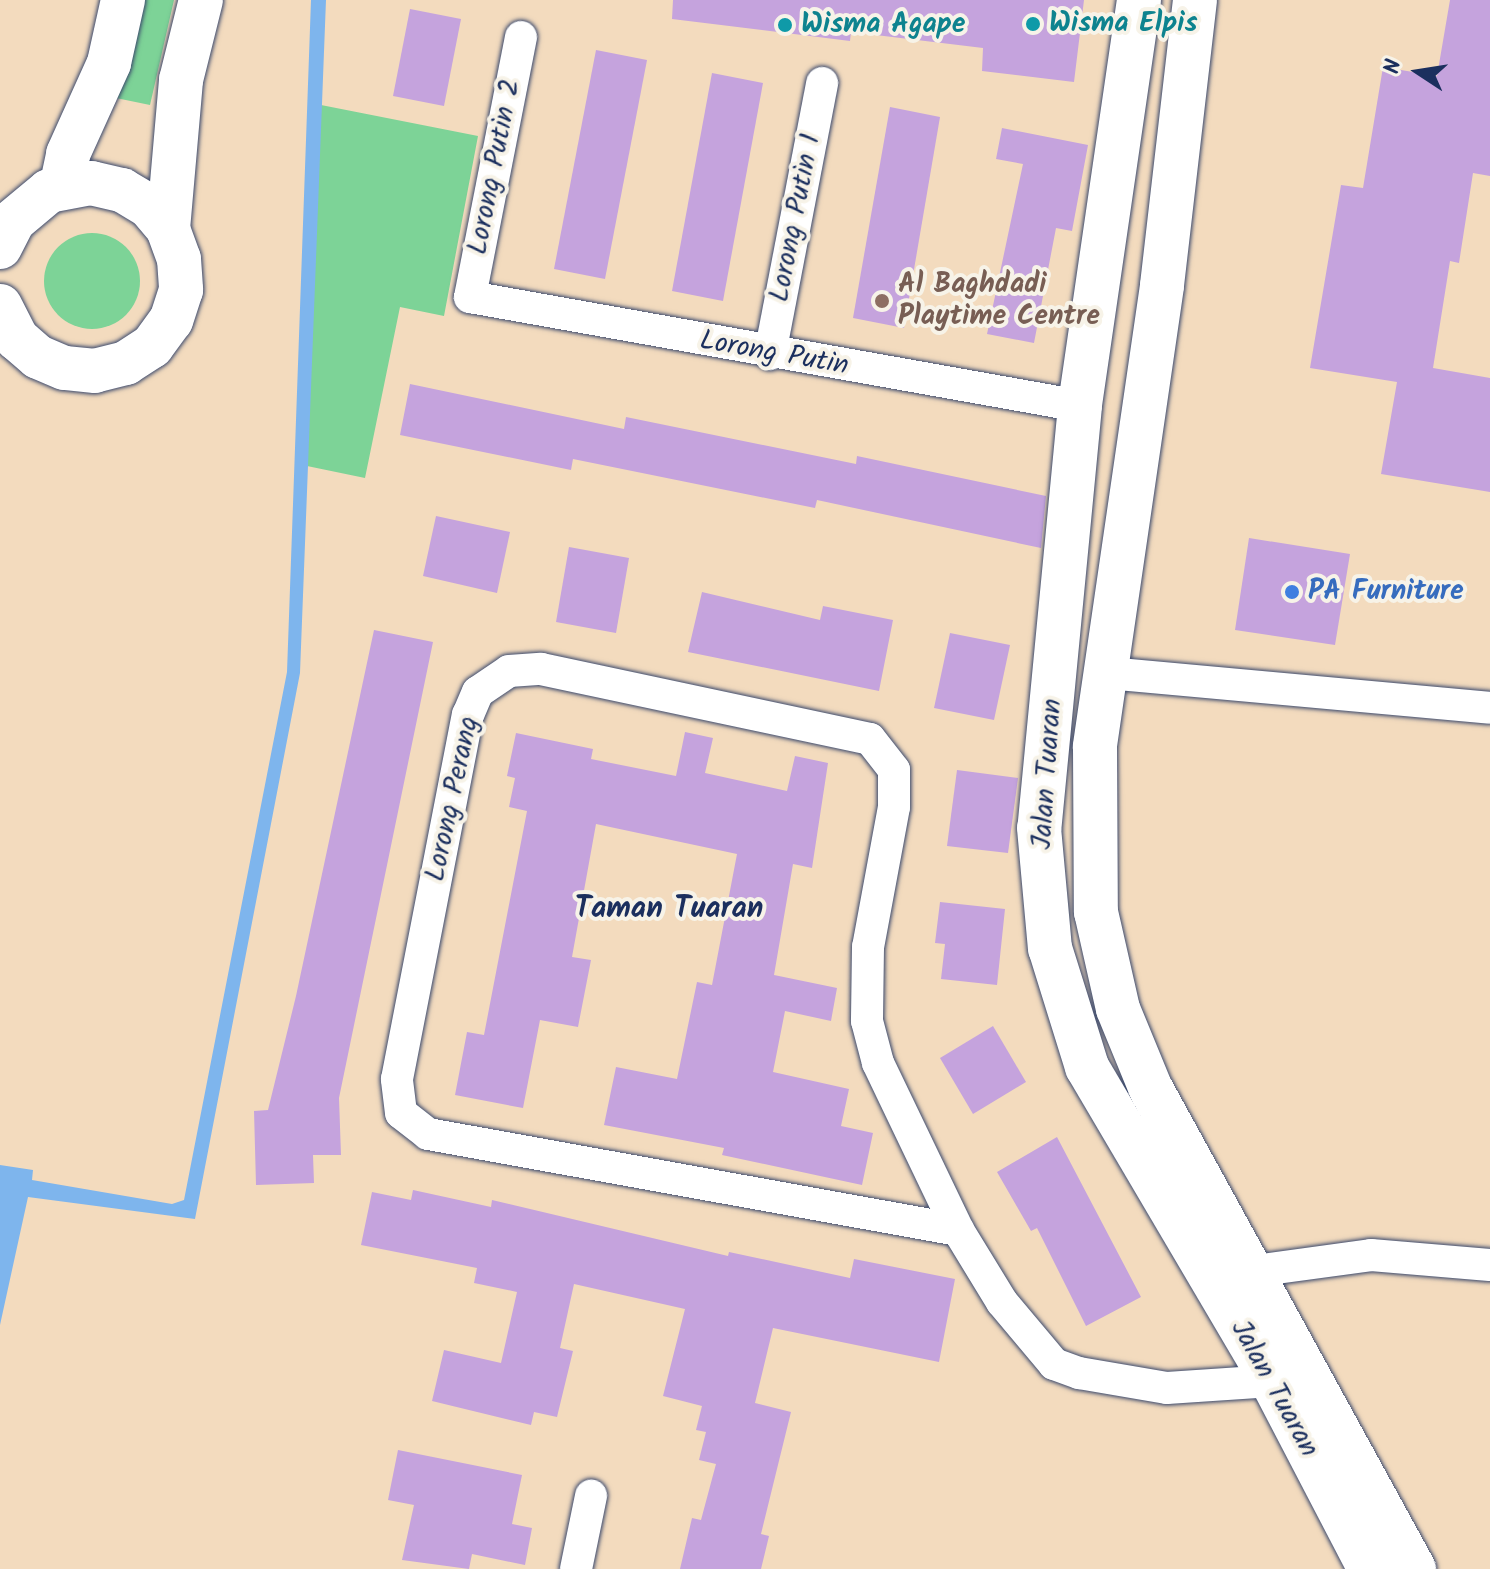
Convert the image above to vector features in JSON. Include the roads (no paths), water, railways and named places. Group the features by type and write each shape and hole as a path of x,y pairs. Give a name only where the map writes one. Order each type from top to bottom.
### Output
{"main road":[{"path":"0,247 13,221 55,190 109,63 123,0"},
{"path":"168,229 181,80 201,0"},
{"name":"Jalan Tuaran","path":"1139,0 1080,406 1039,828 1050,948 1087,1067 1272,1381 1370,1569"},
{"name":"Jalan Tuaran","path":"1195,0 1162,286 1095,747 1096,912 1118,1009 1150,1087 1247,1272 1414,1569"},
{"path":"0,181 55,190 91,183 122,190 149,206 168,229 179,259 181,290 171,320 152,346 126,363 95,371 51,362 17,339 0,306"}],"street":[{"name":"Lorong Putin 2","path":"470,297 521,37"},
{"name":"Lorong Putin 1","path":"770,354 822,83"},
{"name":"Lorong Putin","path":"470,297 770,354 1080,406"},
{"name":"Lorong Perang","path":"958,1230 428,1134 401,1113 397,1079 468,715 478,692 509,671 541,669 870,739 894,770 894,807 868,947 867,1021 878,1063 958,1230 1002,1302 1054,1364 1079,1373 1167,1388 1272,1381"},
{"path":"1107,673 1488,708"},
{"path":"1247,1272 1371,1255 1490,1265"},
{"path":"576,1569 591,1496"}],"water":[{"path":"311,0 326,0 300,673 195,1219 28,1197 0,1325 0,1165 33,1170 32,1180 172,1204 184,1200 287,672"}],"place":[{"name":"Wisma Elpis","path":"1033,24"},
{"name":"Wisma Agape","path":"785,25"},
{"name":"Al Baghdadi Playtime Centre","path":"882,301"},
{"name":"PA Furniture","path":"1292,592"}],"district":[{"name":"Taman Tuaran","path":"669,909"}]}
